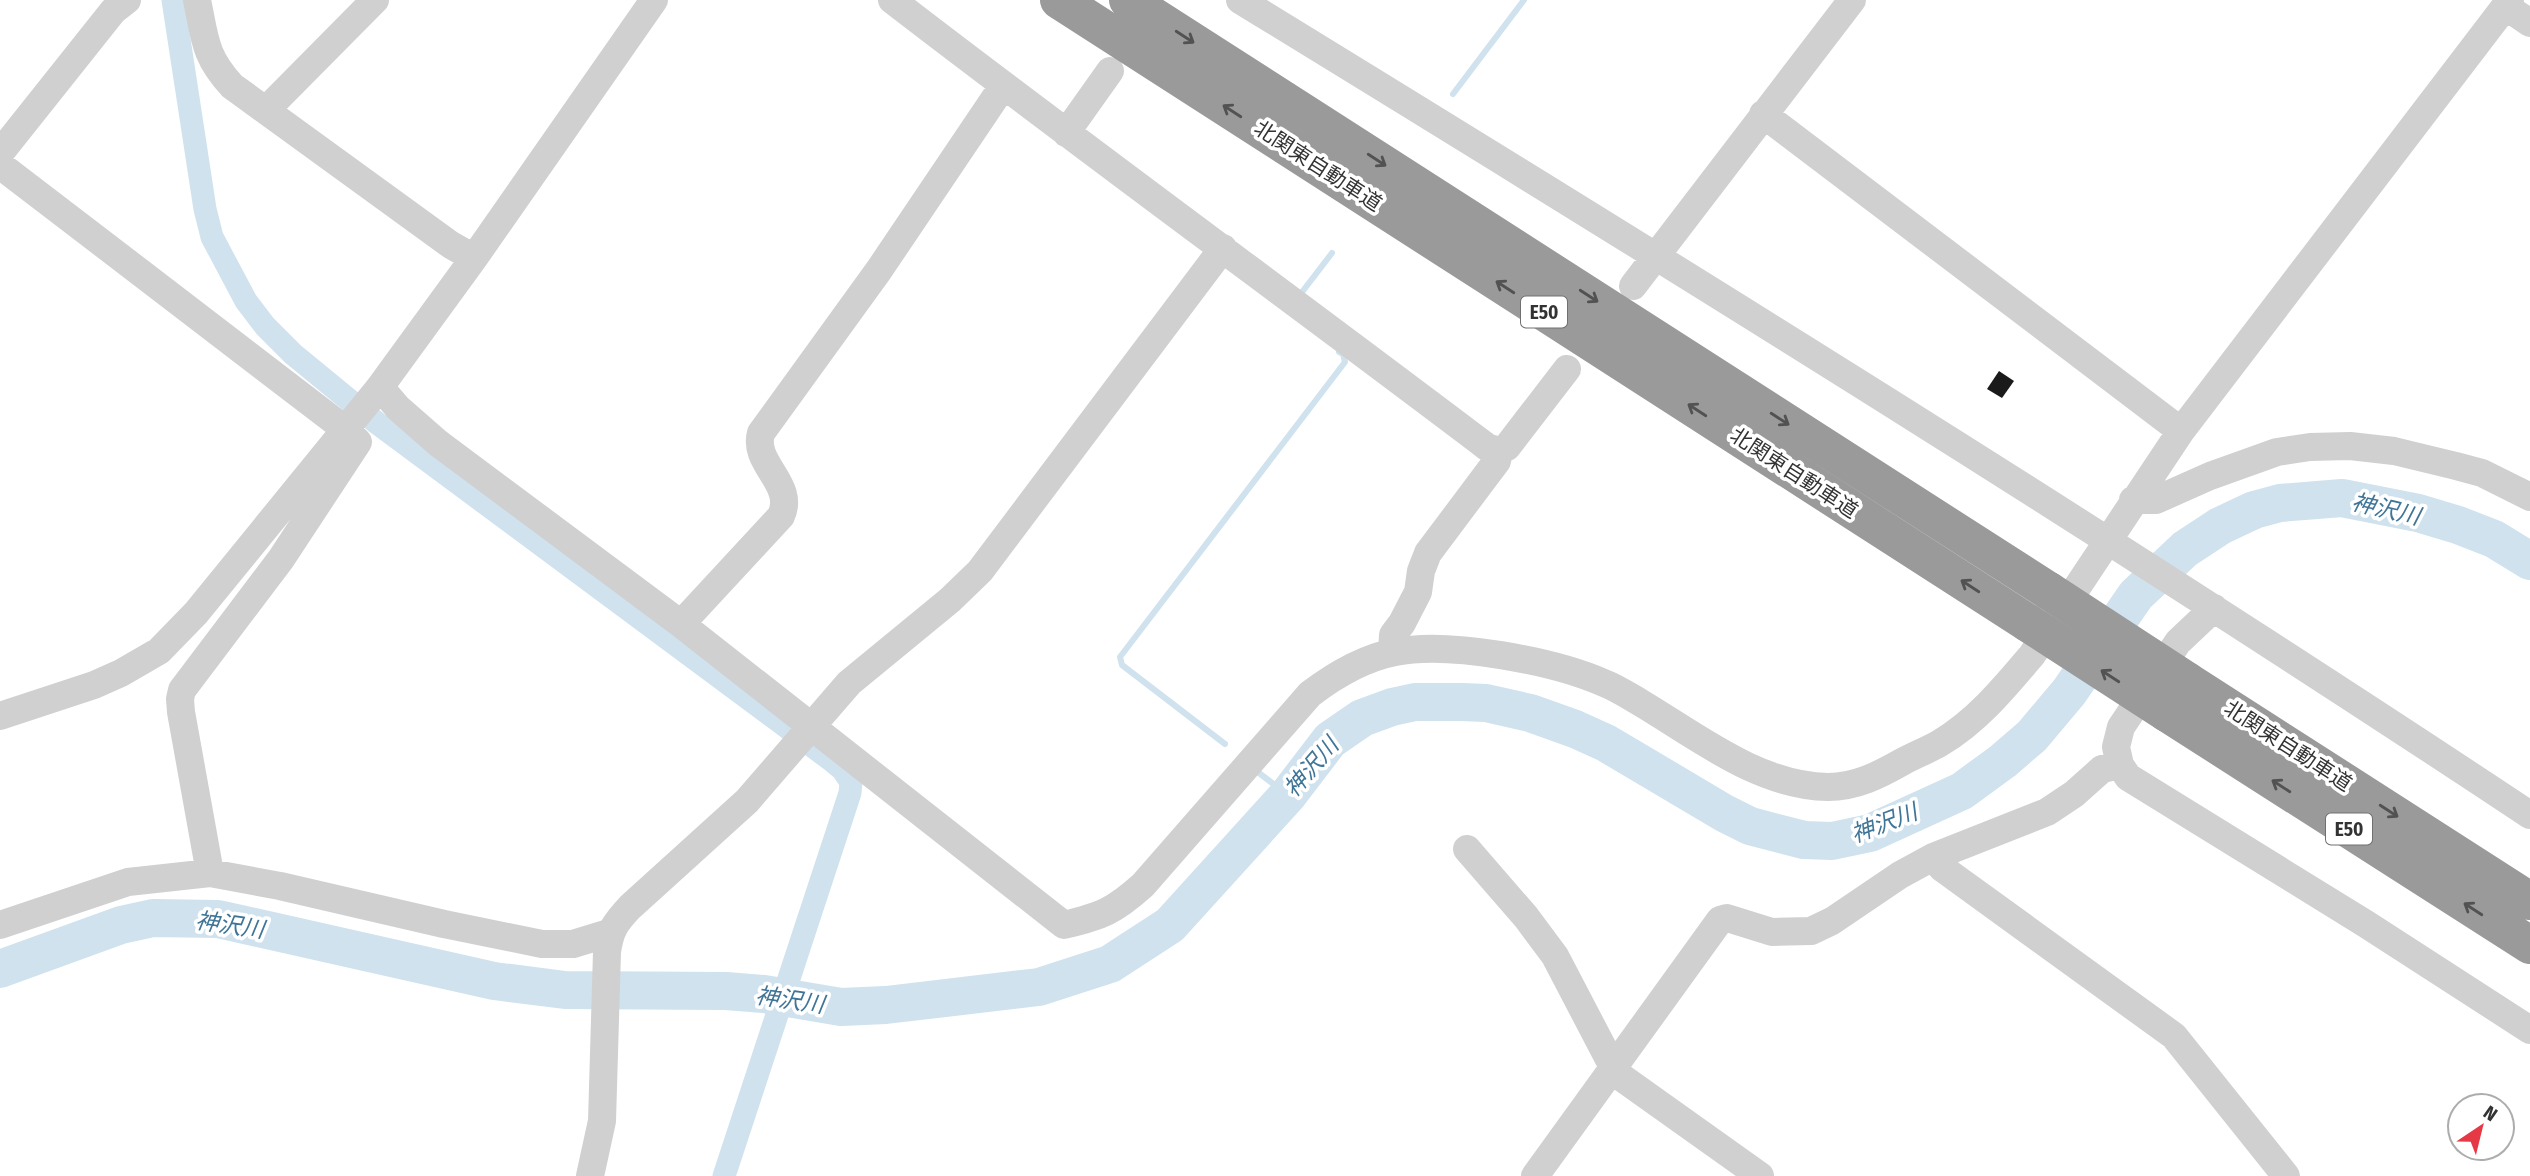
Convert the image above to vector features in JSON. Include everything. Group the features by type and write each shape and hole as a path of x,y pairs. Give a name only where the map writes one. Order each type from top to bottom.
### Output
{"highway":[{"name":"北関東自動車道","path":"1059,0 2028,623 2177,697 2530,901"},
{"name":"北関東自動車道","path":"1128,0 2049,591 2177,697 2530,945"}],"street":[{"path":"0,153 113,12 127,0"},
{"path":"197,0 208,52 216,69 232,86 451,245 474,258"},
{"path":"267,110 375,0"},
{"path":"0,716 94,685 121,673 159,651 196,612 377,392 654,0"},
{"path":"892,0 1066,134 1223,248 1487,447 1499,452"},
{"path":"1240,0 1656,255 2114,544 2530,815"},
{"path":"1633,286 1852,0"},
{"path":"377,392 438,443 681,624 805,736 1064,925 1097,918 1122,904 1143,885 1310,694 1328,680 1357,665 1392,652 1430,649 1467,652 1541,663 1603,682 1722,752 1761,772 1805,786 1850,785 1886,772 1941,743 1982,710 2032,655 2114,544 2133,500 2181,431 2507,3 2530,23"},
{"path":"1066,134 1110,71"},
{"path":"681,624 781,516 785,509 783,493 760,449 761,433 879,270 1003,86"},
{"path":"1763,114 2181,431"},
{"path":"0,165 350,426 358,442 281,559 182,690 181,712 211,873"},
{"path":"590,1176 602,1121 608,943 630,907 729,819 849,683 950,600 980,571 1223,248"},
{"path":"1392,652 1393,635 1418,592 1421,570 1428,553 1497,460 1499,452 1507,447 1567,369"},
{"path":"2133,500 2156,500 2210,475 2277,452 2310,447 2350,446 2394,451 2456,466 2482,474 2530,497"},
{"path":"2214,608 2178,642 2125,718 2116,747 2120,765 2128,776 2530,1030"},
{"path":"1535,1176 1720,920 1727,918 1772,932 1811,931 1832,921 1899,875 1933,857 2047,812 2074,794 2102,769 2120,765"},
{"path":"1467,849 1527,917 1555,956 1613,1067 1622,1077 1760,1176"},
{"path":"1933,857 1942,868 2174,1036 2286,1176"},
{"path":"0,925 128,882 211,873 542,944 608,943"}],"building":[{"path":"1999,371 2014,381 2002,398 1987,389"}],"waterway":[{"path":"173,0 205,209 212,237 246,301 265,326 293,354 377,423 831,760 843,770 851,782 850,793 724,1176"},
{"path":"1453,94 1524,0"},
{"path":"1299,296 1332,253"},
{"path":"1225,744 1122,665 1120,657 1345,362 1343,354 1339,352"},
{"name":"神沢川","path":"0,969 121,925 153,918 218,919 494,981 565,990 726,991 764,994 841,1007 886,1005 1039,987 1110,964 1170,925 1288,795 1330,740 1362,718 1392,707 1415,702 1486,703 1530,713 1606,743 1750,826 1804,840 1832,841 1870,833 1962,791 2003,761 2032,736 2069,692 2136,595 2185,549 2220,526 2254,510 2280,503 2342,498 2418,513 2458,525 2494,539 2530,561"},
{"path":"1255,770 1288,795"}]}
